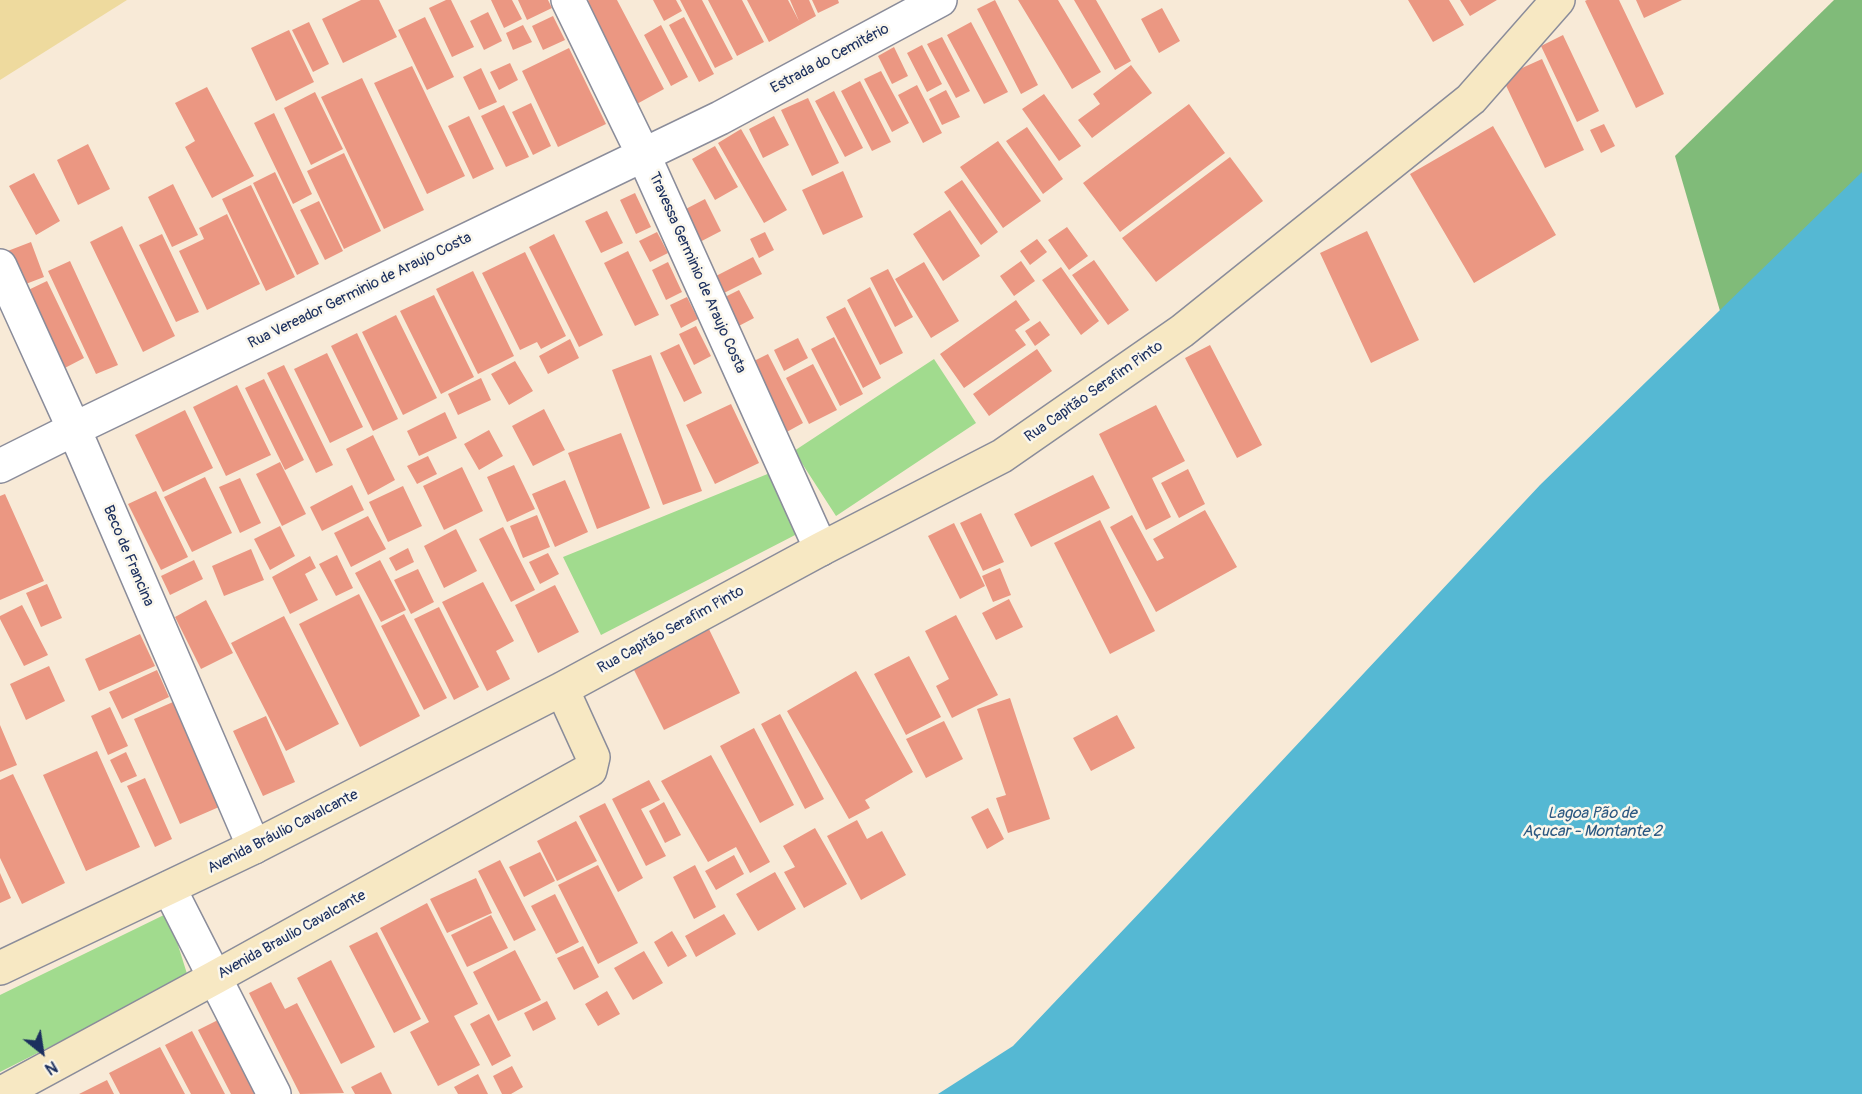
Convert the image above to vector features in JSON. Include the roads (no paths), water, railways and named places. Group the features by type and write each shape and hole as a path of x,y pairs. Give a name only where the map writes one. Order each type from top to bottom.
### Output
{"street":[{"name":"Travessa Germinio de Araujo Costa","path":"568,0 643,154 821,549"},
{"name":"Estrada do Cemitério","path":"720,118 940,0"},
{"name":"Rua Capitão Serafim Pinto","path":"562,689 821,549 1002,456 1182,331 1471,99 1558,0"},
{"name":"Rua Vereador Germinio de Araujo Costa","path":"0,466 720,118"},
{"name":"Beco de Francina","path":"0,266 74,429 254,847"},
{"name":"Avenida Bráulio Cavalcante","path":"0,968 254,847 562,689"},
{"name":"Avenida Braulio Cavalcante","path":"0,1094 590,770 593,757 562,689"},
{"path":"169,888 274,1094"}],"water":[{"name":"Lagoa Pão de Açucar - Montante 2","path":"1862,172 1862,1094 938,1094 1013,1046 1540,485"}]}
